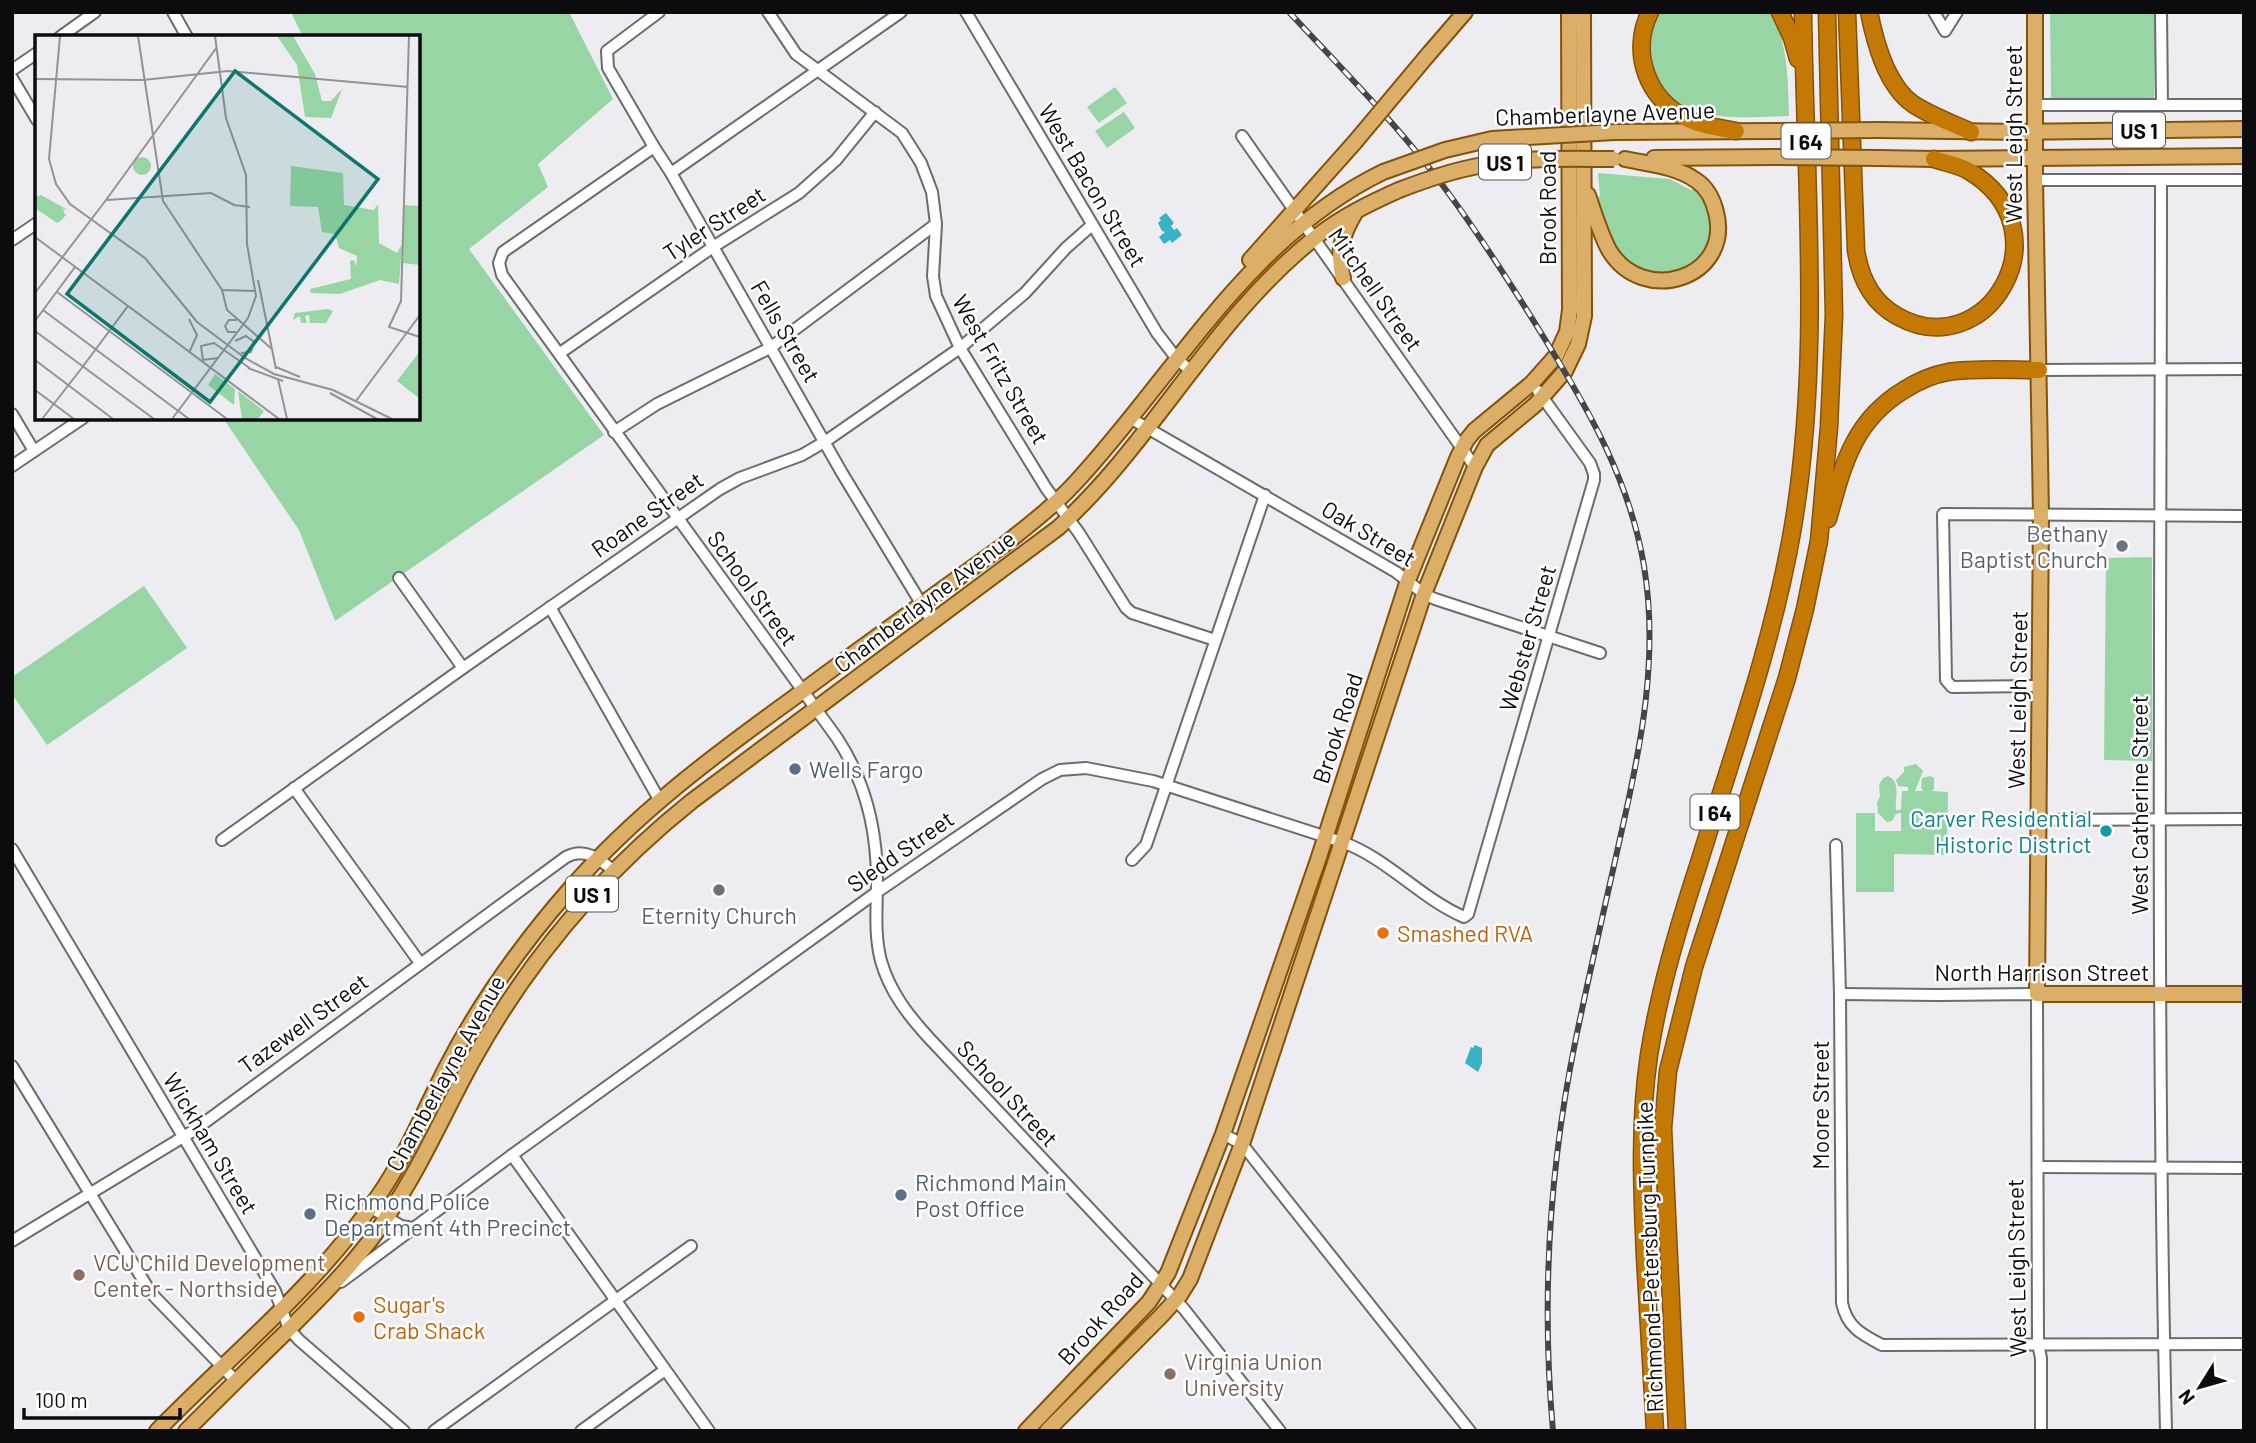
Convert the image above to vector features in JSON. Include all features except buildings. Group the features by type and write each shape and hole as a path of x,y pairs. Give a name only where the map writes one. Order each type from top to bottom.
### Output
{"highway":[{"path":"1650,12 1643,31 1641,57 1648,79 1660,99 1690,120 1736,131"},
{"path":"1780,12 1792,38 1805,86"},
{"name":"Richmond-Petersburg Turnpike","path":"1655,1431 1641,1181 1649,1055 1672,951 1776,608 1792,535 1802,469 1809,394 1810,317 1803,12"},
{"name":"Richmond-Petersburg Turnpike","path":"1677,1431 1664,1128 1668,1071 1694,967 1787,678 1819,541 1829,427 1834,315 1827,12"},
{"path":"1847,12 1855,229 1859,267 1870,292 1887,309 1915,324 1938,326 1967,320 1998,295 2010,274 2015,258 2015,236 2008,214 1992,191 1969,172 1934,159"},
{"path":"1869,12 1878,46 1898,89 1910,102 1971,132"},
{"path":"1819,541 1852,445 1864,424 1884,403 1930,376 1951,372 2039,370"}],"main road":[{"name":"Chamberlayne Avenue","path":"1221,306 1239,273 1465,12"},
{"name":"Brook Road","path":"1026,1431 1149,1302 1161,1286 1179,1250 1223,1134 1326,836 1408,580 1462,448 1474,432 1532,383 1560,350 1569,322 1569,12"},
{"name":"Brook Road","path":"1047,1431 1176,1300 1194,1271 1242,1144 1424,594 1475,467 1487,445 1543,397 1569,365 1583,325 1583,12"},
{"name":"West Leigh Street","path":"2035,12 2041,514 2037,993"},
{"name":"US 1","path":"1971,132 2244,129"},
{"name":"Chamberlayne Avenue","path":"166,1427 333,1255 370,1207 399,1162 447,1066 485,1001 547,915 598,858 714,756 1004,545 1056,502 1089,467 1221,306 1262,260 1302,222 1338,197 1383,172 1445,150 1492,139 1614,132 1971,132"},
{"name":"US 1","path":"1934,159 2244,156"},
{"name":"Chamberlayne Avenue","path":"186,1431 325,1293 387,1218 419,1165 472,1062 503,1010 547,948 614,871 692,801 1027,553 1068,519 1110,474 1255,294 1314,239 1357,210 1399,190 1457,170 1497,163 1548,159 1934,159"},
{"path":"1584,182 1609,250 1622,266 1634,275 1657,282 1684,277 1695,271 1710,254 1718,235 1718,218 1707,191 1696,180 1683,173 1620,159"},
{"path":"1343,278 1339,261 1340,247 1357,210"},
{"name":"North Harrison Street","path":"2037,993 2244,994"}],"street":[{"path":"63,35 95,12"},
{"path":"173,12 186,35"},
{"name":"Fells Street","path":"659,12 607,51 608,68 826,441 842,473 933,623"},
{"name":"West Fritz Street","path":"768,12 796,54 902,133 921,163 932,192 936,224 933,276 936,296 960,348 1056,502 1129,611 1215,640"},
{"path":"671,173 901,12"},
{"name":"West Bacon Street","path":"966,12 1151,323 1177,359 1192,372"},
{"path":"1934,12 1945,31 1957,12"},
{"path":"2161,12 2162,105"},
{"path":"12,70 35,54"},
{"path":"12,78 35,117"},
{"path":"2035,105 2244,105"},
{"name":"Tyler Street","path":"560,353 713,247 799,193 836,160 876,112"},
{"name":"Mitchell Street","path":"1242,136 1475,467"},
{"name":"School Street","path":"653,147 503,252 499,263 502,275 843,748 867,801 875,838 876,930 890,985 902,1006 1176,1300 1280,1431"},
{"path":"2035,180 2244,180"},
{"name":"West Catherine Street","path":"2161,180 2159,942 2165,1431"},
{"path":"12,240 35,224"},
{"path":"614,432 669,397 771,348 936,224"},
{"name":"Roane Street","path":"222,840 720,489 740,478 802,455 826,441 960,348 1025,293 1066,248 1092,225"},
{"path":"2039,370 2244,369"},
{"name":"Webster Street","path":"1464,917 1468,914 1472,901 1594,474 1582,450 1532,383"},
{"path":"12,414 34,452"},
{"name":"Oak Street","path":"1130,418 1408,580 1424,594 1549,638 1601,653"},
{"path":"12,466 80,420"},
{"path":"1132,860 1146,845 1265,495"},
{"path":"2040,686 1952,687 1945,680 1943,514 2244,516"},
{"path":"399,578 463,668"},
{"path":"551,607 660,801"},
{"name":"Sledd Street","path":"325,1293 877,892 1042,779 1060,770 1086,768 1166,785 1326,836 1362,850 1445,908 1464,917"},
{"path":"294,788 420,963"},
{"path":"2039,820 2244,819"},
{"name":"Moore Street","path":"1836,845 1842,1305 1847,1320 1857,1330 1882,1345 2038,1344"},
{"name":"Wickham Street","path":"12,849 275,1291 289,1329"},
{"name":"Tazewell Street","path":"12,1241 183,1137 571,855 583,853 598,858"},
{"path":"598,858 614,871"},
{"name":"North Harrison Street","path":"1840,994 2037,993"},
{"name":"West Leigh Street","path":"2037,993 2038,1344 2041,1358 2041,1431"},
{"path":"12,1066 151,1293 236,1381"},
{"path":"1223,1134 1242,1144 1470,1431"},
{"path":"512,1155 709,1431"},
{"path":"2038,1167 2244,1168"},
{"path":"370,1207 401,1226 413,1228"},
{"path":"434,1431 691,1246"},
{"path":"289,1329 404,1431"},
{"path":"2038,1344 2244,1344"},
{"path":"582,1431 666,1370"},
{"path":"1455,1431 1460,1418"}],"green space":[{"path":"291,12 569,12 613,99 538,164 548,187 469,249 604,435 335,621 299,530 224,420 420,420 420,35 302,35"},
{"path":"1659,12 1771,12 1784,49 1789,116 1716,115 1702,113 1677,102 1673,104 1656,78 1648,47 1651,27"},
{"path":"2050,12 2156,12 2154,98 2051,99"},
{"path":"1115,87 1127,103 1099,123 1087,107"},
{"path":"1124,112 1135,128 1107,148 1095,131"},
{"path":"1598,173 1670,179 1691,190 1694,188 1708,211 1711,232 1704,250 1691,264 1673,273 1653,274 1633,266 1616,249 1607,230 1597,197 1600,196"},
{"path":"2152,557 2152,761 2104,760 2106,558"},
{"path":"144,586 187,648 47,745 12,694 12,677"},
{"path":"1916,764 1923,771 1915,791 1923,791 1922,778 1930,776 1934,778 1932,791 1948,792 1947,855 1894,854 1894,892 1856,892 1856,813 1875,813 1875,831 1901,831 1901,813 1887,822 1878,813 1879,785 1883,778 1888,776 1895,782 1896,810 1901,810 1902,791 1908,791 1908,787 1898,786 1896,780 1904,772 1904,767"}],"water":[{"path":"1166,213 1174,223 1171,226 1174,230 1177,228 1182,235 1172,243 1170,240 1164,244 1159,237 1165,232 1158,223 1161,220 1159,218"},
{"path":"1475,1045 1482,1048 1482,1063 1478,1072 1465,1063 1471,1047"}],"railway":[{"path":"1289,12 1400,132 1464,214 1506,277 1593,421 1629,505 1644,566 1650,634 1641,735 1576,1038 1559,1136 1548,1283 1549,1381 1553,1431"}],"place":[{"name":"Bethany Baptist Church","path":"2122,546"},
{"name":"Wells Fargo","path":"795,769"},
{"name":"Carver Residential Historic District","path":"2106,831"},
{"name":"Eternity Church","path":"719,890"},
{"name":"Smashed RVA","path":"1383,933"},
{"name":"Richmond Main Post Office","path":"901,1195"},
{"name":"Richmond Police Department 4th Precinct","path":"310,1214"},
{"name":"VCU Child Development Center - Northside","path":"79,1275"},
{"name":"Sugar's Crab Shack","path":"359,1317"},
{"name":"Virginia Union University","path":"1170,1374"}]}
